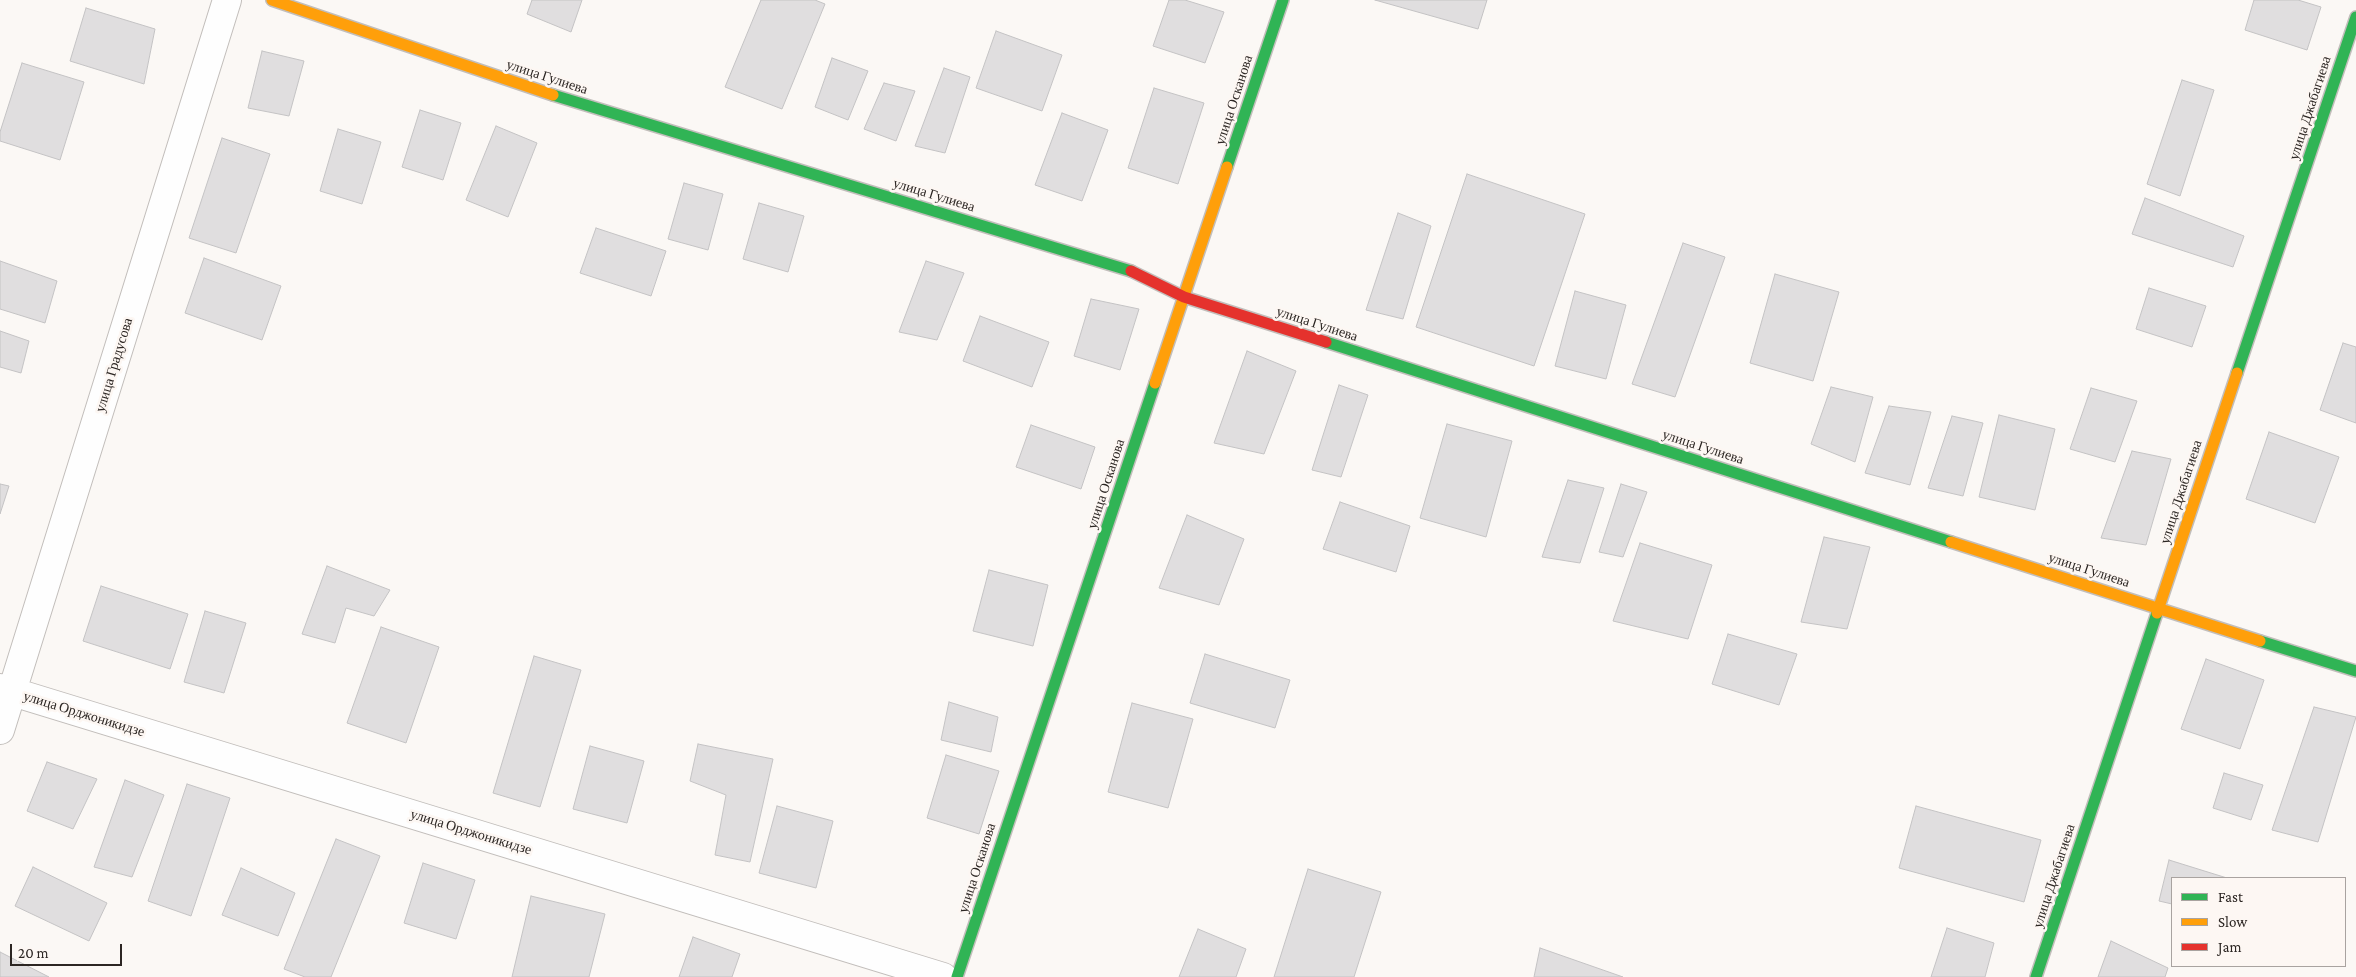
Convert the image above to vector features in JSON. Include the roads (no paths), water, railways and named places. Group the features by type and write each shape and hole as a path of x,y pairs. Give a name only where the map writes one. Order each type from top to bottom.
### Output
{"street":[{"name":"улица Градусова","path":"0,730 6,690 227,0"},
{"name":"улица Гулиева","path":"272,0 567,100 1131,270 1184,297 2356,671"},
{"name":"улица Осканова","path":"957,977 1283,0"},
{"name":"улица Джабагиева","path":"2036,977 2356,17"},
{"name":"улица Орджоникидзе","path":"6,690 942,977"}]}
